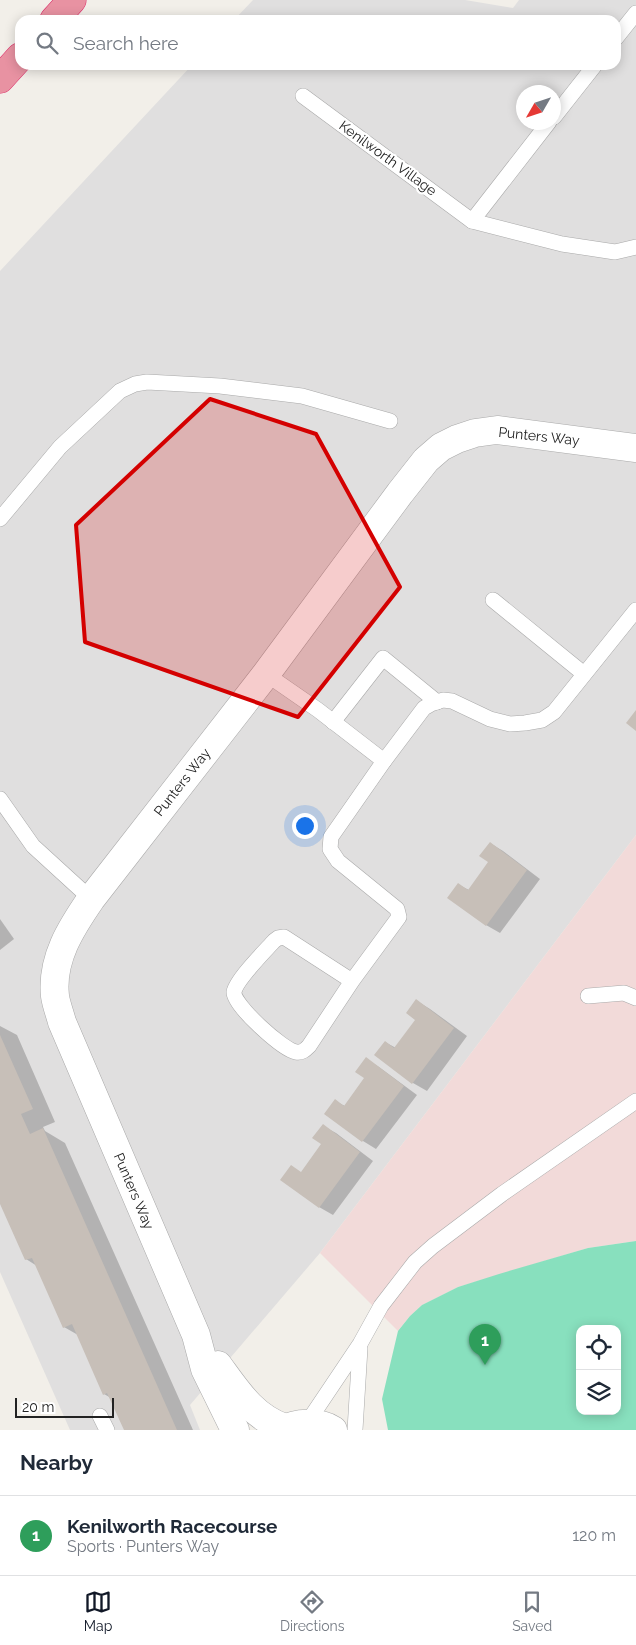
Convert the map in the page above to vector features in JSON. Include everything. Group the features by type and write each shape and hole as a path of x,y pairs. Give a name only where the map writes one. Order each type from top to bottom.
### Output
{"highway":[{"path":"58,15 72,0"},
{"path":"0,79 15,62"}],"street":[{"name":"Punters Way","path":"234,1430 205,1369 196,1335 62,1022 55,996 55,971 60,951 75,922 91,900 266,674 400,492 426,460 441,447 475,433 497,430 636,448"},
{"name":"Punters Way","path":"196,1335 235,1390 252,1408 272,1423 292,1427 328,1426 333,1430"}],"lane":[{"path":"621,32 636,12"},
{"path":"561,108 591,70"},
{"name":"Kenilworth Village","path":"303,96 472,221 562,244 615,252 636,247"},
{"path":"472,221 543,130"},
{"path":"0,519 60,447 120,391 135,384 147,382 220,386 302,396 390,421"},
{"path":"493,600 584,674"},
{"path":"352,981 284,937 280,937 274,941 238,982 234,991 243,1010 283,1046 299,1053 309,1046 352,981 399,917 397,909 338,861 332,852 330,841 384,761 424,708 437,702 452,701 490,720 510,724 525,724 542,720 554,712 636,610"},
{"path":"333,722 383,658 437,702"},
{"path":"266,674 384,761"},
{"path":"1,803 32,846 91,900"},
{"path":"588,996 624,993 636,998"},
{"path":"292,1427 360,1344 381,1306 415,1262 433,1246 502,1194 636,1101"},
{"path":"355,1430 360,1344"},
{"path":"100,1416 107,1430"}],"highlighted area":[{"path":"210,399 316,434 400,587 298,717 85,642 76,525"}],"shaded area":[{"path":"253,0 465,0 513,8 519,0 636,0 636,835 320,1253 190,1405 200,1430 70,1430 0,1272 0,271 187,70 621,70 621,15 239,15"},
{"path":"636,835 636,1241 588,1248 458,1287 422,1305 398,1331 320,1253"}],"green space":[{"path":"636,1241 636,1430 388,1430 382,1399 398,1331 422,1305 458,1287 588,1248"}],"building":[{"path":"636,710 636,731 626,723"},
{"path":"490,842 527,870 486,926 447,898 458,883 468,890 488,862 479,856"},
{"path":"416,999 454,1028 412,1084 374,1055 385,1041 394,1048 415,1020 406,1013"},
{"path":"0,1035 33,1109 21,1114 30,1134 43,1128 177,1430 124,1430 107,1393 103,1395 72,1324 63,1328 32,1258 25,1260 0,1204"},
{"path":"366,1057 404,1086 362,1142 324,1114 335,1099 344,1106 364,1078 355,1072"},
{"path":"323,1124 360,1152 319,1208 280,1180 291,1165 301,1172 321,1144 312,1138"}],"place":[{"name":"Kenilworth Racecourse","path":"485,1365"}]}
